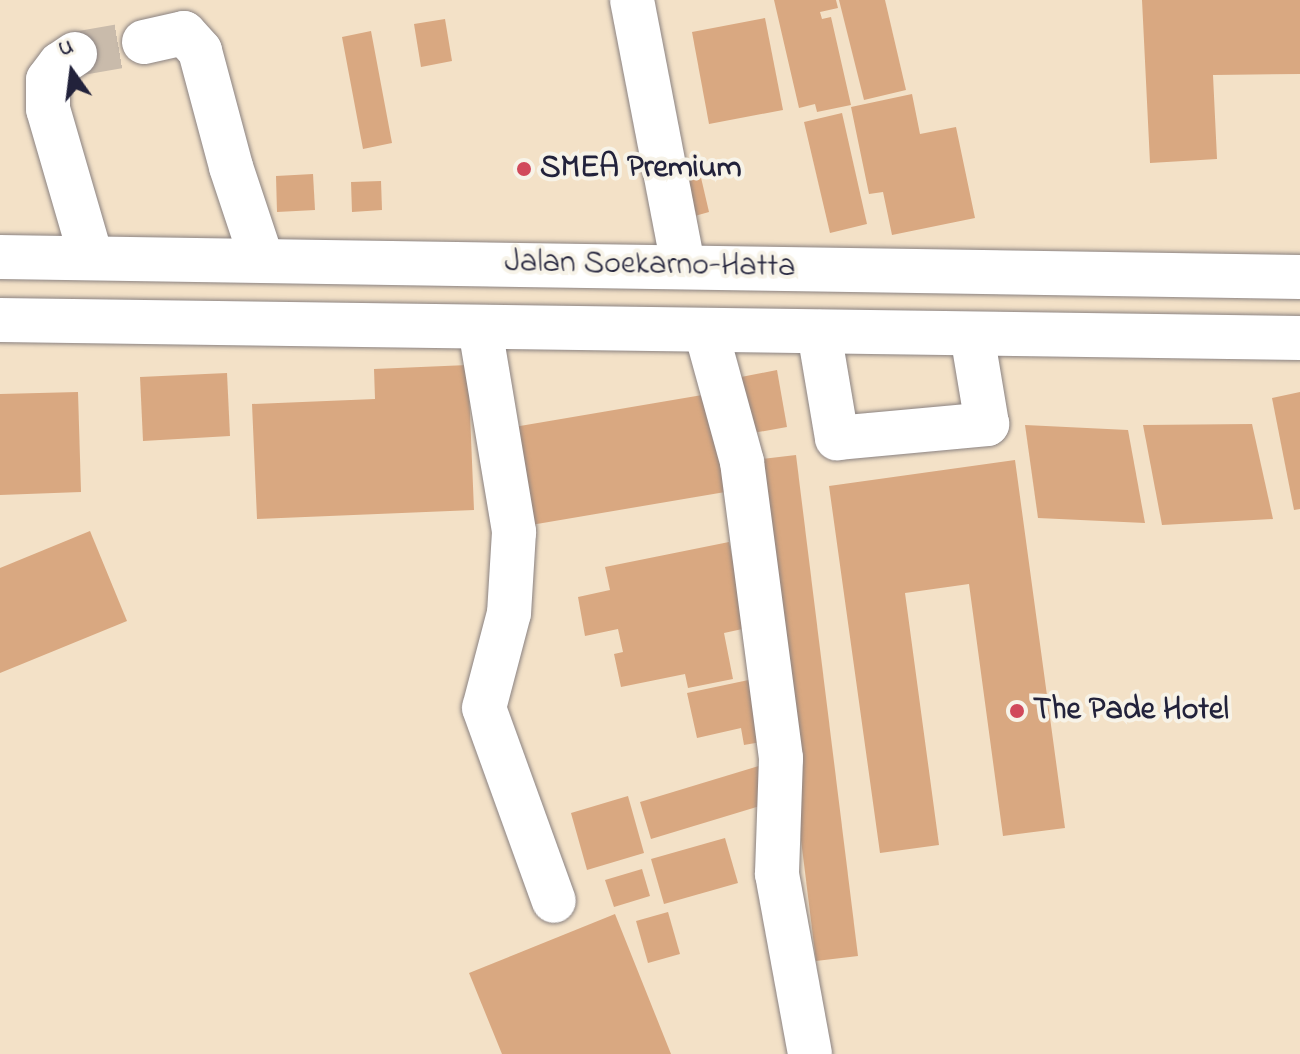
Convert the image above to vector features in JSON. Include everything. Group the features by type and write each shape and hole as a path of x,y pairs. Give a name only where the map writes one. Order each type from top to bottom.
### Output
{"main road":[{"path":"632,0 683,266"},
{"path":"144,42 184,33 200,51 231,167 262,260"},
{"path":"75,54 60,64 48,80 48,109 91,257"},
{"name":"Jalan Soekarno-Hatta","path":"0,257 1300,277"},
{"name":"Jalan Soekarno-Hatta","path":"0,320 1300,338"},
{"path":"480,328 514,532 509,613 484,708 554,901"},
{"path":"706,331 742,462 780,745 777,874 810,1054"},
{"path":"819,332 837,438 987,424 972,334"}],"building":[{"path":"774,0 836,0 838,8 820,12 822,19 831,17 851,105 817,112 815,104 799,108"},
{"path":"839,0 885,0 906,90 864,100"},
{"path":"1142,0 1300,0 1300,74 1213,75 1217,159 1150,163"},
{"path":"765,18 783,110 709,124 692,32"},
{"path":"445,19 452,61 421,67 414,24"},
{"path":"371,31 392,143 363,149 342,37"},
{"path":"912,94 920,134 956,127 975,218 892,235 883,192 869,194 851,107"},
{"path":"842,113 867,224 830,233 804,122"},
{"path":"699,169 709,212 684,219 672,176"},
{"path":"313,174 315,210 277,212 276,176"},
{"path":"381,181 382,210 352,212 351,182"},
{"path":"468,365 474,510 257,519 252,404 375,399 374,369"},
{"path":"777,370 787,427 747,434 736,378"},
{"path":"227,373 230,436 143,441 140,377"},
{"path":"78,392 81,492 0,495 0,394"},
{"path":"1300,392 1300,509 1294,510 1272,398"},
{"path":"714,393 731,491 531,525 514,427"},
{"path":"1252,424 1273,519 1162,525 1143,425"},
{"path":"1025,425 1128,430 1145,523 1038,518"},
{"path":"796,455 858,956 816,961 754,460"},
{"name":"The Pade Hotel","path":"1015,460 1065,828 1003,836 969,584 905,593 939,845 880,853 829,486"},
{"path":"90,531 127,621 0,673 0,568"},
{"path":"729,542 747,628 724,633 733,679 688,688 685,674 621,687 614,654 623,652 618,629 585,636 578,597 610,590 605,567"},
{"path":"758,678 772,740 744,745 741,728 697,738 687,693"},
{"path":"762,765 773,802 651,839 640,802"},
{"path":"628,796 644,853 587,870 571,813"},
{"path":"725,838 738,883 664,904 651,859"},
{"path":"642,869 650,896 614,907 605,880"},
{"path":"668,912 680,954 648,963 636,921"},
{"path":"615,914 671,1054 502,1054 469,973"}],"tunnel":[{"path":"75,54 144,42"}],"place":[{"name":"SMEA Premium","path":"524,169"},
{"name":"The Pade Hotel","path":"1017,711"}]}
